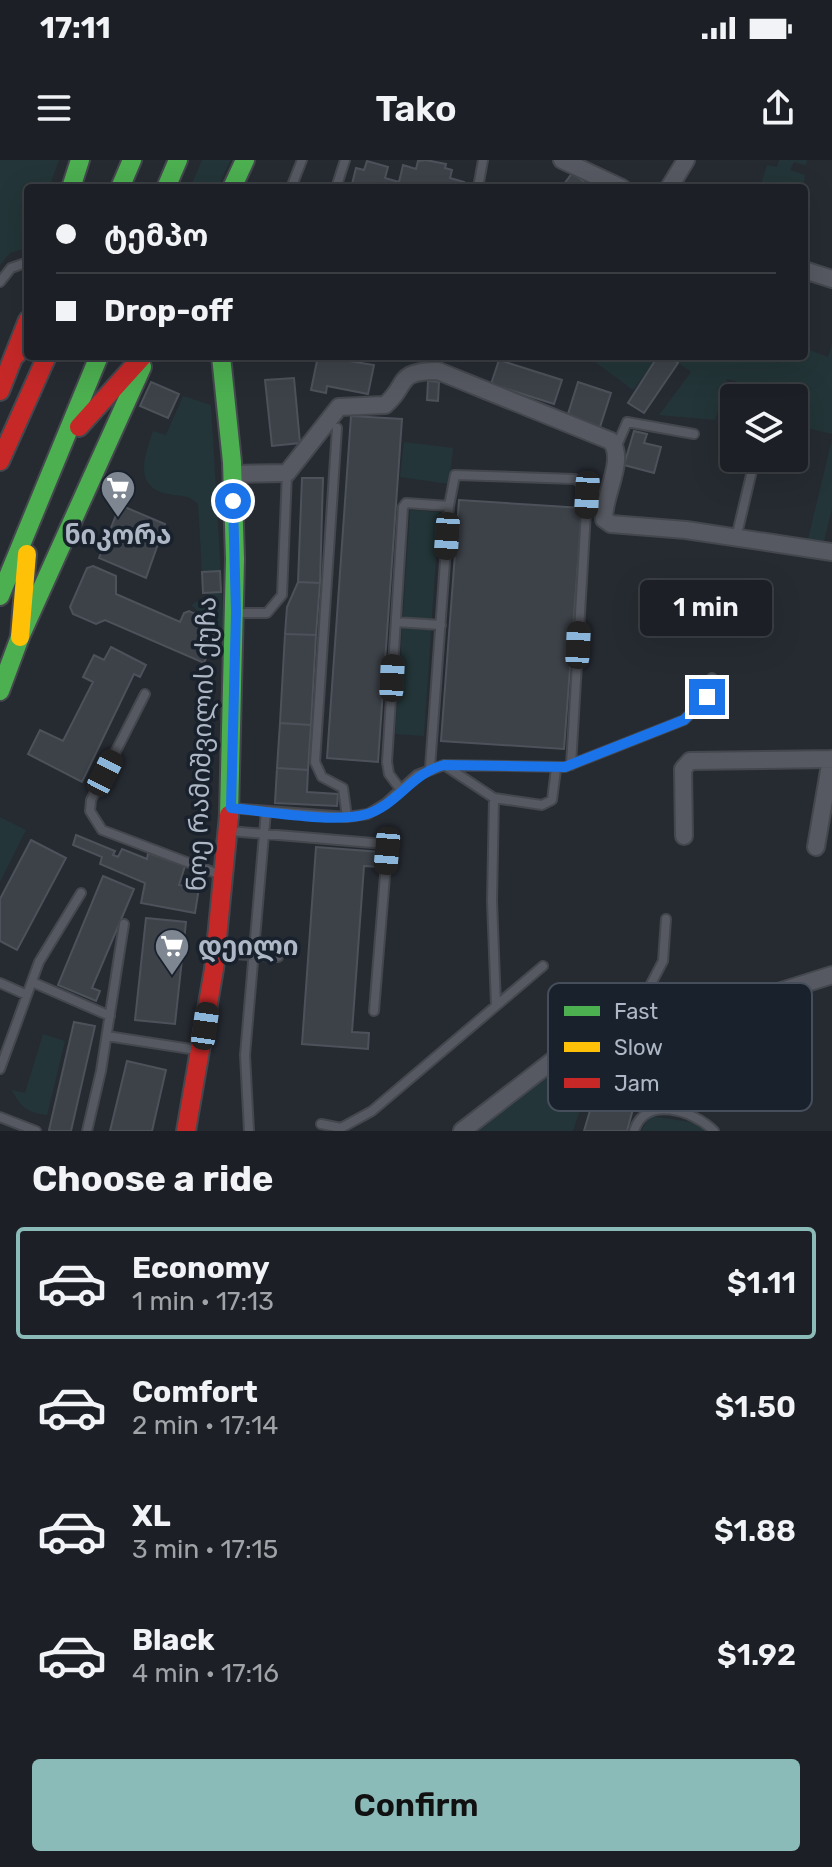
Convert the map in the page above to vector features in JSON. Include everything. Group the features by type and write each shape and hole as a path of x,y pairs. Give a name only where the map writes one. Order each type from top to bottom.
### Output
{"main road":[{"path":"72,184 80,160"},
{"path":"122,184 132,160"},
{"path":"168,184 178,160"},
{"path":"234,184 245,160"},
{"path":"0,391 22,348"},
{"path":"0,461 45,360"},
{"path":"0,596 97,360"},
{"path":"64,444 141,360"},
{"path":"0,691 20,637 143,360"},
{"path":"208,360 222,376"},
{"name":"ნოე რამიშვილის ქუჩა","path":"186,1131 202,1051 216,953 231,808 236,613 232,474 221,360"},
{"path":"20,637 29,527"}],"street":[{"path":"562,160 613,184"},
{"path":"671,184 686,160"},
{"path":"808,271 832,279"},
{"path":"232,474 287,473 339,407 385,405 404,378 418,371 438,371 485,393 611,441 616,448 604,519 611,524 832,552"},
{"path":"684,836 683,769 690,761 832,759 816,847"},
{"path":"807,983 832,975"},
{"path":"462,1131 548,1063"}],"lane":[{"path":"293,184 302,160"},
{"path":"337,184 345,160"},
{"path":"479,184 483,160"},
{"path":"0,282 11,268 24,263"},
{"path":"616,448 627,422 694,434"},
{"path":"337,428 315,762 322,777 343,788 347,817"},
{"path":"736,538 752,472"},
{"path":"236,613 267,613 282,595 287,473"},
{"path":"430,768 449,506 455,475 575,479 584,485 587,495 571,765"},
{"path":"401,790 389,774 387,762 403,507 406,503 449,506"},
{"path":"396,622 441,625"},
{"path":"231,808 347,817 368,814 430,768 444,765 556,769 571,765 684,720 707,697 712,678"},
{"path":"145,694 91,800 90,811 102,830 224,877"},
{"path":"444,765 494,798 549,803 556,769"},
{"path":"494,798 492,901 496,1005"},
{"path":"249,1131 245,1055 266,811"},
{"path":"229,831 381,843 387,848 374,1011"},
{"path":"0,1069 39,962 81,893"},
{"path":"652,983 663,961 666,919"},
{"path":"87,1131 107,1036 124,924"},
{"path":"216,953 278,957"},
{"path":"321,1124 341,1128 372,1111 543,966"},
{"path":"32,982 110,1016"},
{"path":"0,983 27,995"},
{"path":"107,1036 202,1051"},
{"path":"634,1131 647,1111"},
{"path":"672,1111 682,1112 714,1131"},
{"path":"0,1117 35,1131"}],"shaded area":[{"path":"0,160 59,160 50,184 24,184 24,249 10,253 0,265"},
{"path":"202,160 231,160 219,184 192,184"},
{"path":"779,160 807,160 806,165 794,162 790,170 805,175 804,184 761,184 767,165 777,167"},
{"path":"832,344 832,434 808,428 808,384 745,384 727,379 726,384 720,384 720,403 715,420 659,415 691,372 674,360 772,360 777,363 778,360 808,360 808,350 828,357"},
{"path":"592,360 655,360 633,390"},
{"path":"183,396 211,405 224,629 208,628 201,614 191,605 218,589 217,573 202,573 198,504 188,497 157,490 149,485 145,477 145,460 153,431 166,435"},
{"path":"832,439 832,508 823,546 807,543"},
{"path":"404,442 453,448 449,484 400,477"},
{"path":"410,510 439,512 424,736 395,734"},
{"path":"0,817 26,830 0,882"},
{"path":"43,1034 65,1041 47,1115 25,1108 12,1090 25,1093"},
{"path":"548,1073 548,1111 580,1111 573,1131 475,1131"},
{"path":"650,1116 697,1123 705,1131 641,1131"}],"building":[{"path":"367,161 388,167 385,178 399,182 403,165 416,169 418,161 446,164 445,168 452,170 450,178 463,184 352,184 356,168 364,170"},
{"path":"573,172 586,184 564,184"},
{"path":"317,360 374,365 368,394 327,386 326,393 311,390"},
{"path":"499,360 562,380 554,404 491,384"},
{"path":"655,360 674,360 678,363 644,413 628,403"},
{"path":"294,378 300,443 272,446 265,380"},
{"path":"428,381 439,382 438,401 427,400"},
{"path":"151,382 179,394 168,418 140,406"},
{"path":"578,382 611,393 600,427 567,417"},
{"path":"351,416 402,419 378,762 327,758"},
{"path":"634,431 647,434 644,443 661,447 654,473 624,465"},
{"path":"302,478 323,478 320,583 298,582"},
{"path":"459,500 582,508 564,749 441,741"},
{"path":"120,505 165,524 146,578 99,558"},
{"path":"93,566 116,576 116,594 180,622 184,613 189,611 200,616 215,637 204,663 105,620 96,624 73,614 70,607 87,568"},
{"path":"220,571 221,592 203,593 202,572"},
{"path":"298,582 320,583 316,635 285,634 287,607"},
{"path":"285,634 316,635 311,725 280,723"},
{"path":"111,647 146,665 140,677 134,674 82,782 28,754 40,730 63,741 93,682 83,677 94,655 104,660"},
{"path":"280,723 311,725 308,770 277,768"},
{"path":"277,768 308,770 307,792 338,794 337,806 275,803"},
{"path":"76,835 115,851 113,855 118,857 122,849 147,859 148,853 185,866 179,885 199,888 195,913 141,903 145,883 100,864 102,857 73,845"},
{"path":"31,840 66,858 17,950 0,941 0,899"},
{"path":"316,847 381,852 380,867 364,866 352,1032 369,1033 368,1049 302,1044"},
{"path":"103,876 134,889 92,988 100,991 96,1001 58,985"},
{"path":"146,918 186,922 175,1024 135,1020"},
{"path":"74,1022 95,1026 71,1131 52,1131 49,1130"},
{"path":"127,1061 166,1070 152,1131 110,1131"},
{"path":"590,1111 632,1111 627,1131 584,1131"}],"traffic: fast":[{"path":"72,184 80,160"},
{"path":"122,184 132,160"},
{"path":"168,184 178,160"},
{"path":"234,184 245,160"},
{"path":"0,596 97,360"},
{"path":"221,360 232,462 235,559 229,815"},
{"path":"0,691 20,637 142,367"}],"traffic: slow":[{"path":"20,637 27,554"}],"traffic: jam":[{"path":"0,391 24,330"},
{"path":"16,355 24,345"},
{"path":"0,461 45,360"},
{"path":"79,427 139,360"},
{"path":"186,1131 214,969 229,815"}],"place":[{"name":"ნიკორა","path":"118,519"},
{"name":"დეილი","path":"172,977"}],"route":[{"path":"233,501 236,613 231,808 347,817 368,814 430,768 444,765 565,767 684,720 707,697"}]}
